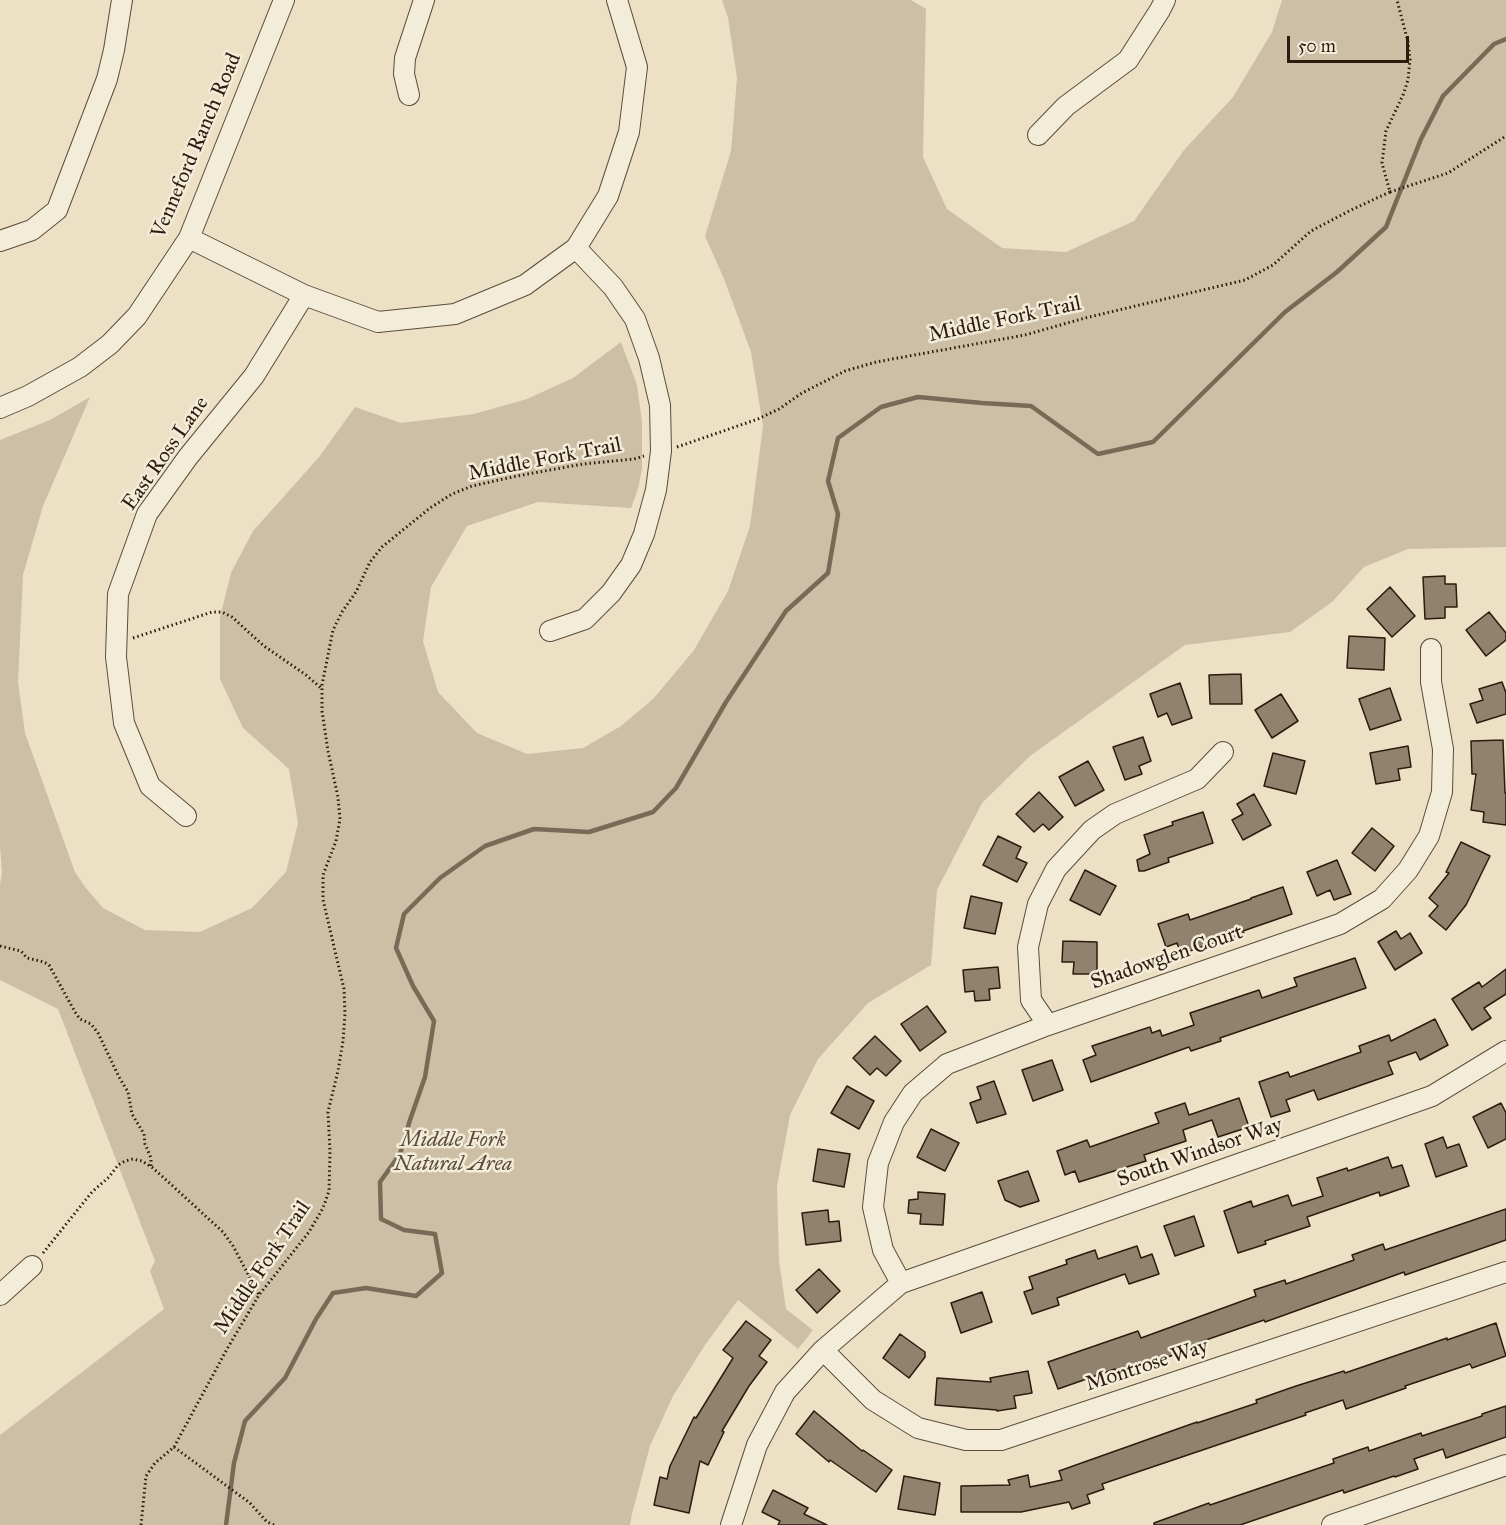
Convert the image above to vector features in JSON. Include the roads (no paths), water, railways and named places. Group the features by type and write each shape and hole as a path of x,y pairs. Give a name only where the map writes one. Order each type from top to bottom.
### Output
{"street":[{"path":"0,241 32,230 57,210 107,79 122,0"},
{"name":"Venneford Ranch Road","path":"0,408 28,396 80,367 110,344 137,316 189,238 284,0"},
{"path":"409,95 404,74 405,58 424,0"},
{"path":"189,238 304,296 378,322 455,314 525,285 576,248 608,196 629,132 637,67 617,0"},
{"path":"1038,135 1066,106 1128,60 1165,0"},
{"path":"550,630 585,619 611,593 631,565 644,534 656,490 661,451 660,405 650,358 634,320 613,287 576,248"},
{"name":"East Ross Lane","path":"186,816 150,786 124,723 116,657 118,594 147,514 188,457 254,376 304,296"},
{"name":"Shadowglen Court","path":"901,1283 883,1250 873,1207 878,1163 894,1122 913,1093 947,1064 1048,1025 1340,924 1382,899 1407,870 1429,836 1442,792 1443,749 1431,682 1431,649"},
{"path":"1048,1025 1031,1000 1028,947 1038,904 1056,869 1092,830 1115,814 1197,778 1223,752"},
{"name":"South Windsor Way","path":"901,1283 1432,1096 1506,1051"},
{"path":"0,1295 32,1266"},
{"name":"Montrose Way","path":"823,1350 873,1400 918,1428 966,1440 1001,1440 1506,1272"},
{"path":"731,1525 757,1445 785,1392 823,1350 901,1283"},
{"path":"1332,1525 1506,1465"}],"waterway":[{"path":"226,1525 234,1463 245,1421 285,1378 316,1319 333,1293 366,1288 416,1296 442,1273 435,1234 404,1230 381,1219 380,1182 400,1154 425,1077 434,1021 413,986 396,948 404,914 440,878 485,846 534,829 589,832 653,812 676,788 726,702 786,611 828,573 838,514 828,481 838,438 881,407 918,397 1031,406 1098,454 1153,442 1285,312 1337,272 1386,227 1421,139 1443,96 1494,44 1506,39"}],"park label":[{"name":"Middle Fork Natural Area","path":"453,1153"}]}
